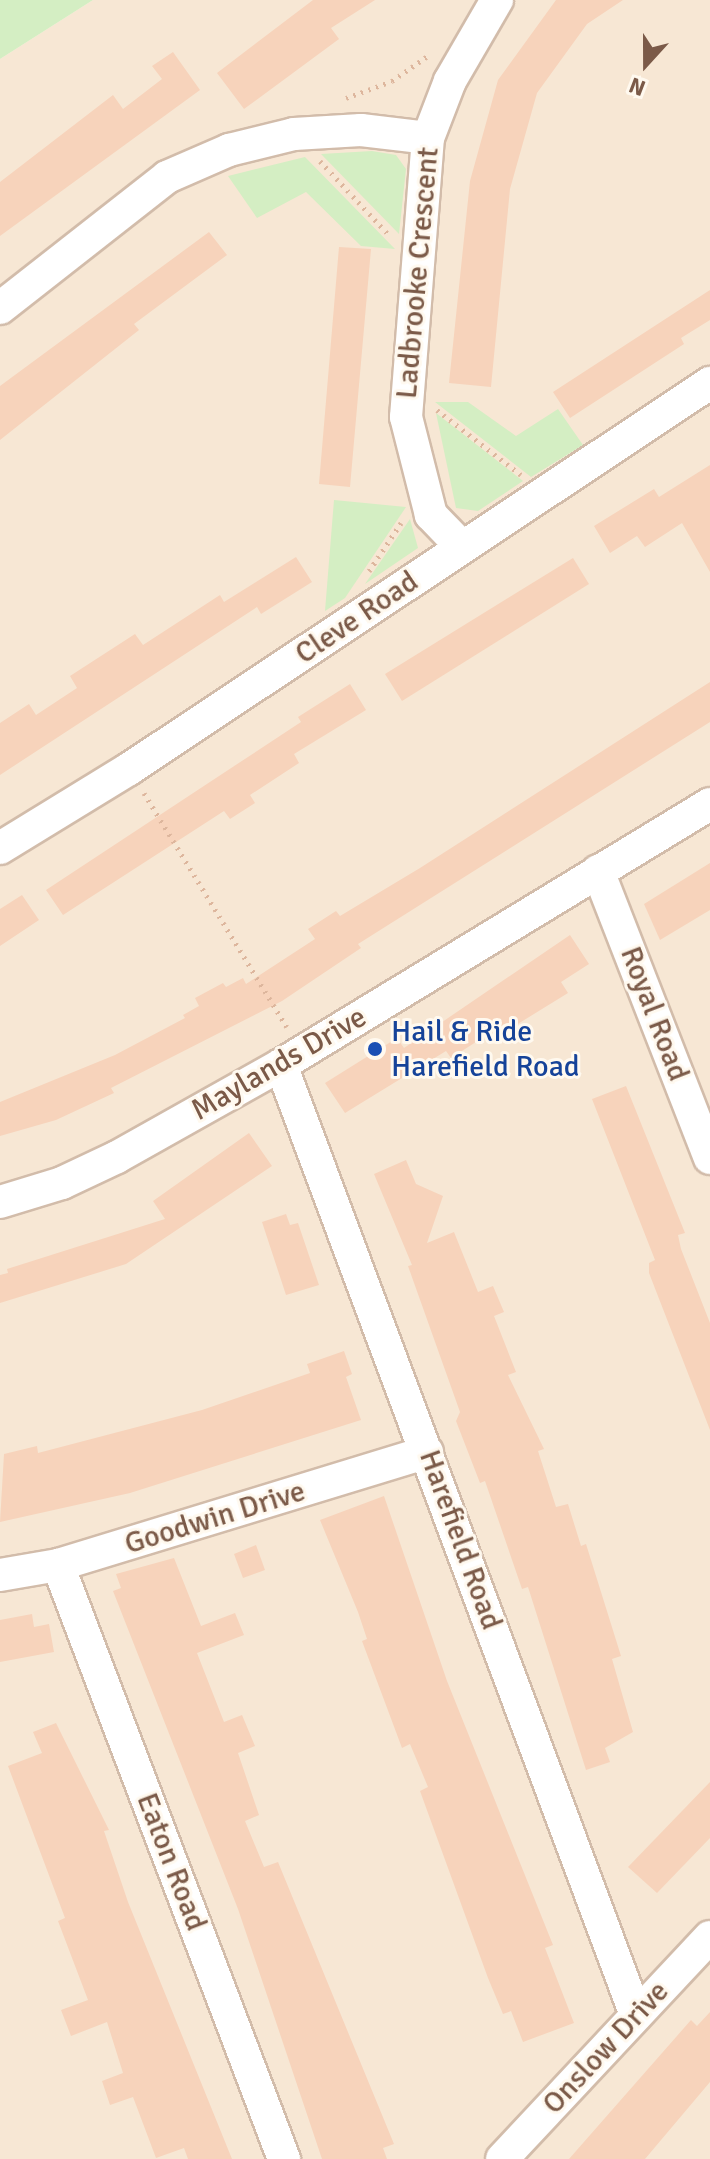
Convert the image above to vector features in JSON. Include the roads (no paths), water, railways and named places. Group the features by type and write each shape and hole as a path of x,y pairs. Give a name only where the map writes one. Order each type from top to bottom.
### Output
{"street":[{"name":"Ladbrooke Crescent","path":"462,547 431,515 406,417 428,138 450,81 497,0"},
{"path":"0,308 167,177 229,150 294,134 361,130 428,138"},
{"name":"Cleve Road","path":"0,848 129,769 710,383"},
{"name":"Maylands Drive","path":"0,1202 62,1183 117,1157 292,1059 710,804"},
{"name":"Royal Road","path":"598,871 710,1158"},
{"name":"Harefield Road","path":"292,1059 427,1452 636,2015"},
{"name":"Goodwin Drive","path":"0,1575 58,1565 427,1452"},
{"name":"Eaton Road","path":"58,1565 284,2159"},
{"name":"Onslow Drive","path":"502,2159 710,1937"}],"place":[{"name":"Hail & Ride Harefield Road","path":"375,1049"}]}
